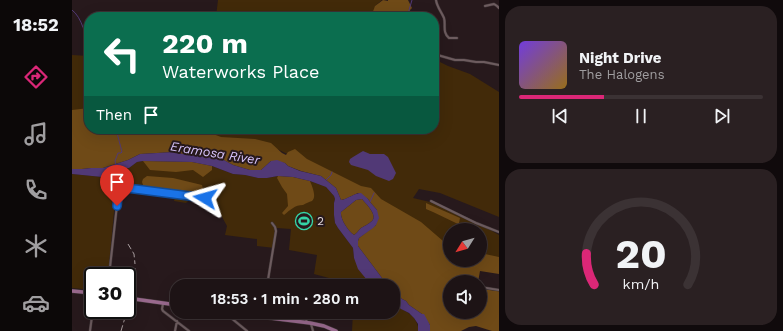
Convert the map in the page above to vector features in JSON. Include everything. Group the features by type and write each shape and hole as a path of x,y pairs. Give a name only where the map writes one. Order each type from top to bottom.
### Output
{"main road":[{"path":"72,291 84,293"},
{"path":"136,300 170,304"},
{"path":"289,319 324,326 336,331"}],"street":[{"path":"436,0 444,18 444,31 446,35 450,38 457,38"},
{"path":"485,6 494,4 499,8"},
{"path":"439,55 455,60 499,65"},
{"path":"110,267 118,196 122,190 132,188 205,198"},
{"path":"431,202 499,232"},
{"path":"269,279 276,231 272,224"},
{"path":"487,288 499,290"},
{"path":"163,304 163,311 189,331"},
{"path":"90,331 92,319"},
{"path":"232,319 247,331"},
{"path":"175,331 177,322"},
{"path":"308,322 313,331"}],"shaded area":[{"path":"218,0 382,0 375,6 378,12 217,12"},
{"path":"383,0 408,0 412,8 410,12 373,12 375,6"},
{"path":"72,55 84,56 84,113 72,116"},
{"path":"439,62 470,74 499,92 499,217 440,193 419,189 413,198 430,202 476,223 443,223 443,249 370,195 265,143 216,138 208,134 439,134"},
{"path":"84,109 84,134 213,134 221,137 255,139 271,143 286,155 288,152 295,149 307,159 361,186 371,188 381,199 421,222 443,241 443,267 487,267 487,254 499,257 499,274 480,271 479,275 443,275 443,319 487,319 487,290 499,291 499,331 492,331 476,326 469,327 461,331 430,331 430,325 422,314 400,297 400,279 383,279 358,246 359,238 376,225 377,210 368,199 358,193 341,200 336,188 321,176 301,171 288,166 285,163 271,161 261,170 250,170 233,165 218,157 174,152 140,154 128,160 103,168 72,169 72,110"},
{"path":"363,151 370,154 384,154 388,157 396,173 393,179 389,181 376,176 368,170 351,165 349,162 350,159"},
{"path":"174,152 218,157 233,165 250,170 261,170 271,161 277,160 300,171 321,176 336,188 341,200 361,193 377,210 379,218 373,228 359,238 358,246 383,279 366,279 358,269 354,258 353,248 335,223 335,199 326,187 293,177 278,176 258,178 233,174 212,166 192,162 137,162 129,168 124,168 102,177 72,174 72,169 103,168 128,160 140,154","holes":["362,199 374,216 372,221 361,228 354,235 345,225 341,212 356,200"]},
{"path":"143,161 192,162 212,166 212,170 203,177 193,170 176,172 150,170"},
{"path":"137,162 192,162 212,166 233,174 258,178 278,176 310,181 326,187 335,199 335,223 353,248 354,258 366,279 329,279 314,274 317,255 289,250 291,229 277,228 275,248 257,246 257,239 225,235 227,226 216,206 211,206 210,203 189,200 186,203 174,201 175,197 116,190 109,267 84,267 84,289 72,288 72,174 102,177 124,168 129,168"},
{"path":"147,176 173,178 202,185 204,192 201,194 143,188 141,186 143,185 143,179"},
{"path":"278,176 293,177 310,181 314,191 312,201 295,207 284,215 282,213 288,206 287,194 277,178"},
{"path":"362,199 374,216 371,222 361,228 354,235 345,225 341,212 356,200"},
{"path":"426,203 460,218 459,223 456,223 426,209"},
{"path":"487,228 499,235 499,259 487,260"},
{"path":"400,297 409,305 424,314 430,325 430,331 418,331 418,324 414,318 409,313 401,309"},
{"path":"400,308 412,316 419,331 352,331 353,319 400,319"}],"waterway":[{"path":"408,12 412,0"},
{"path":"72,10 81,22 84,30"},
{"path":"116,165 115,161 118,153 122,152 117,134"},
{"path":"326,180 332,172"},
{"path":"370,202 374,193"}],"railway":[{"path":"128,244 134,254 135,264"},
{"path":"121,331 125,319"}],"place":[{"name":"2","path":"304,221"}],"route":[{"path":"117,206 119,193 127,188 205,198"}],"water label":[{"name":"Eramosa River","path":"215,153"}]}
